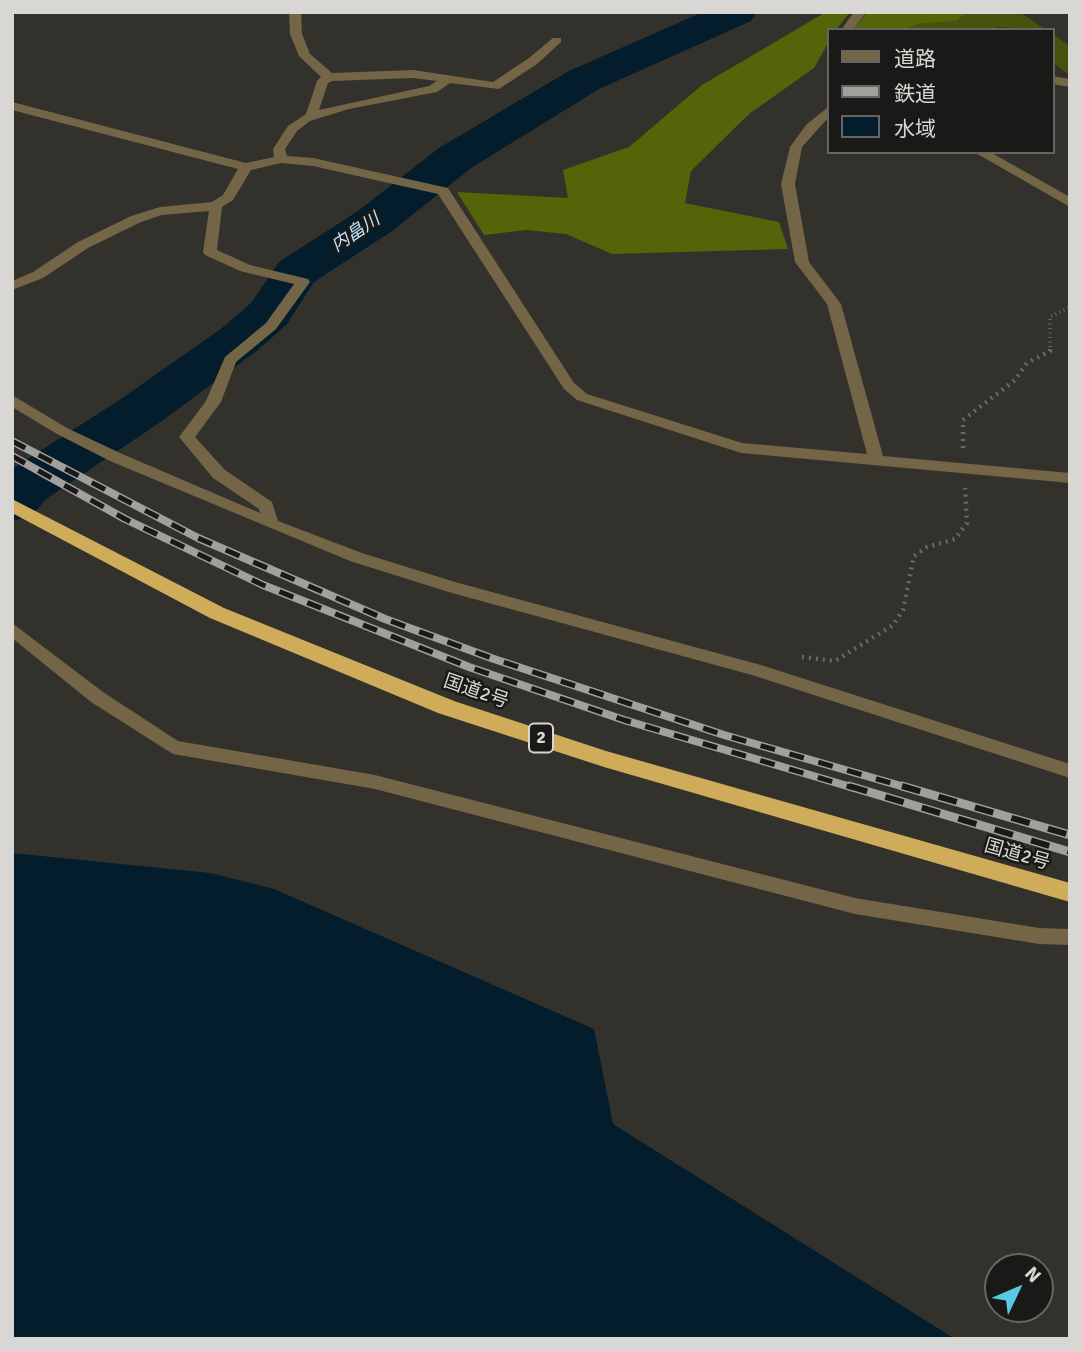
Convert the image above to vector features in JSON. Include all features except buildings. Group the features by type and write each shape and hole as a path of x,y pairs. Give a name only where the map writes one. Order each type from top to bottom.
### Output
{"highway":[{"name":"国道2号","path":"12,505 217,613 446,707 604,760 1070,894"}],"street":[{"path":"295,12 296,34 305,56 329,76"},
{"path":"848,28 860,12"},
{"path":"313,116 323,81 329,76 413,74 495,86 533,61 557,40"},
{"path":"281,159 279,149 292,129 313,116 347,106 433,89 447,80"},
{"path":"12,106 246,167 281,159 313,162 443,191 569,386 582,397 741,449 1070,478"},
{"path":"827,112 796,147 788,184 802,262 834,304 877,462"},
{"path":"984,154 1070,203"},
{"path":"12,286 38,275 83,245 136,219 160,211 216,206 228,197 246,167"},
{"path":"216,206 210,252 245,268 303,282 271,326 230,360 213,402 187,437 219,474 266,506 271,524"},
{"path":"12,400 62,431 115,457 356,557 452,587 755,669 1070,771"},
{"path":"12,629 97,697 173,747 375,782 855,906 1039,936 1070,937"}],"path":[{"path":"795,657 835,661 893,625 903,610 914,556 928,547 955,539 967,523 963,421 1015,380 1027,363 1051,351 1050,317 1070,307"}],"green space":[{"path":"826,12 850,12 838,28 827,28 827,45 814,68 749,114 691,171 685,203 779,222 788,249 612,254 566,234 526,230 484,235 457,192 568,198 563,170 629,147 702,85"},
{"path":"867,12 967,12 957,21 917,24 908,28 855,28"},
{"path":"967,12 1020,12 1043,28 908,28 917,24 957,21"},
{"path":"1054,35 1070,46 1070,75 1054,63"}],"water":[{"path":"12,853 210,873 274,889 594,1029 613,1124 955,1339 12,1339"}],"waterway":[{"name":"内畠川","path":"12,503 26,486 140,411 240,339 269,313 296,272 375,221 455,158 584,80 737,12"}],"railway":[{"path":"12,441 198,538 385,619 494,659 724,735 908,788"},
{"path":"12,456 125,519 263,585 469,667 624,720 854,788"},
{"path":"849,786 1070,852"},
{"path":"902,786 1070,835"}]}
